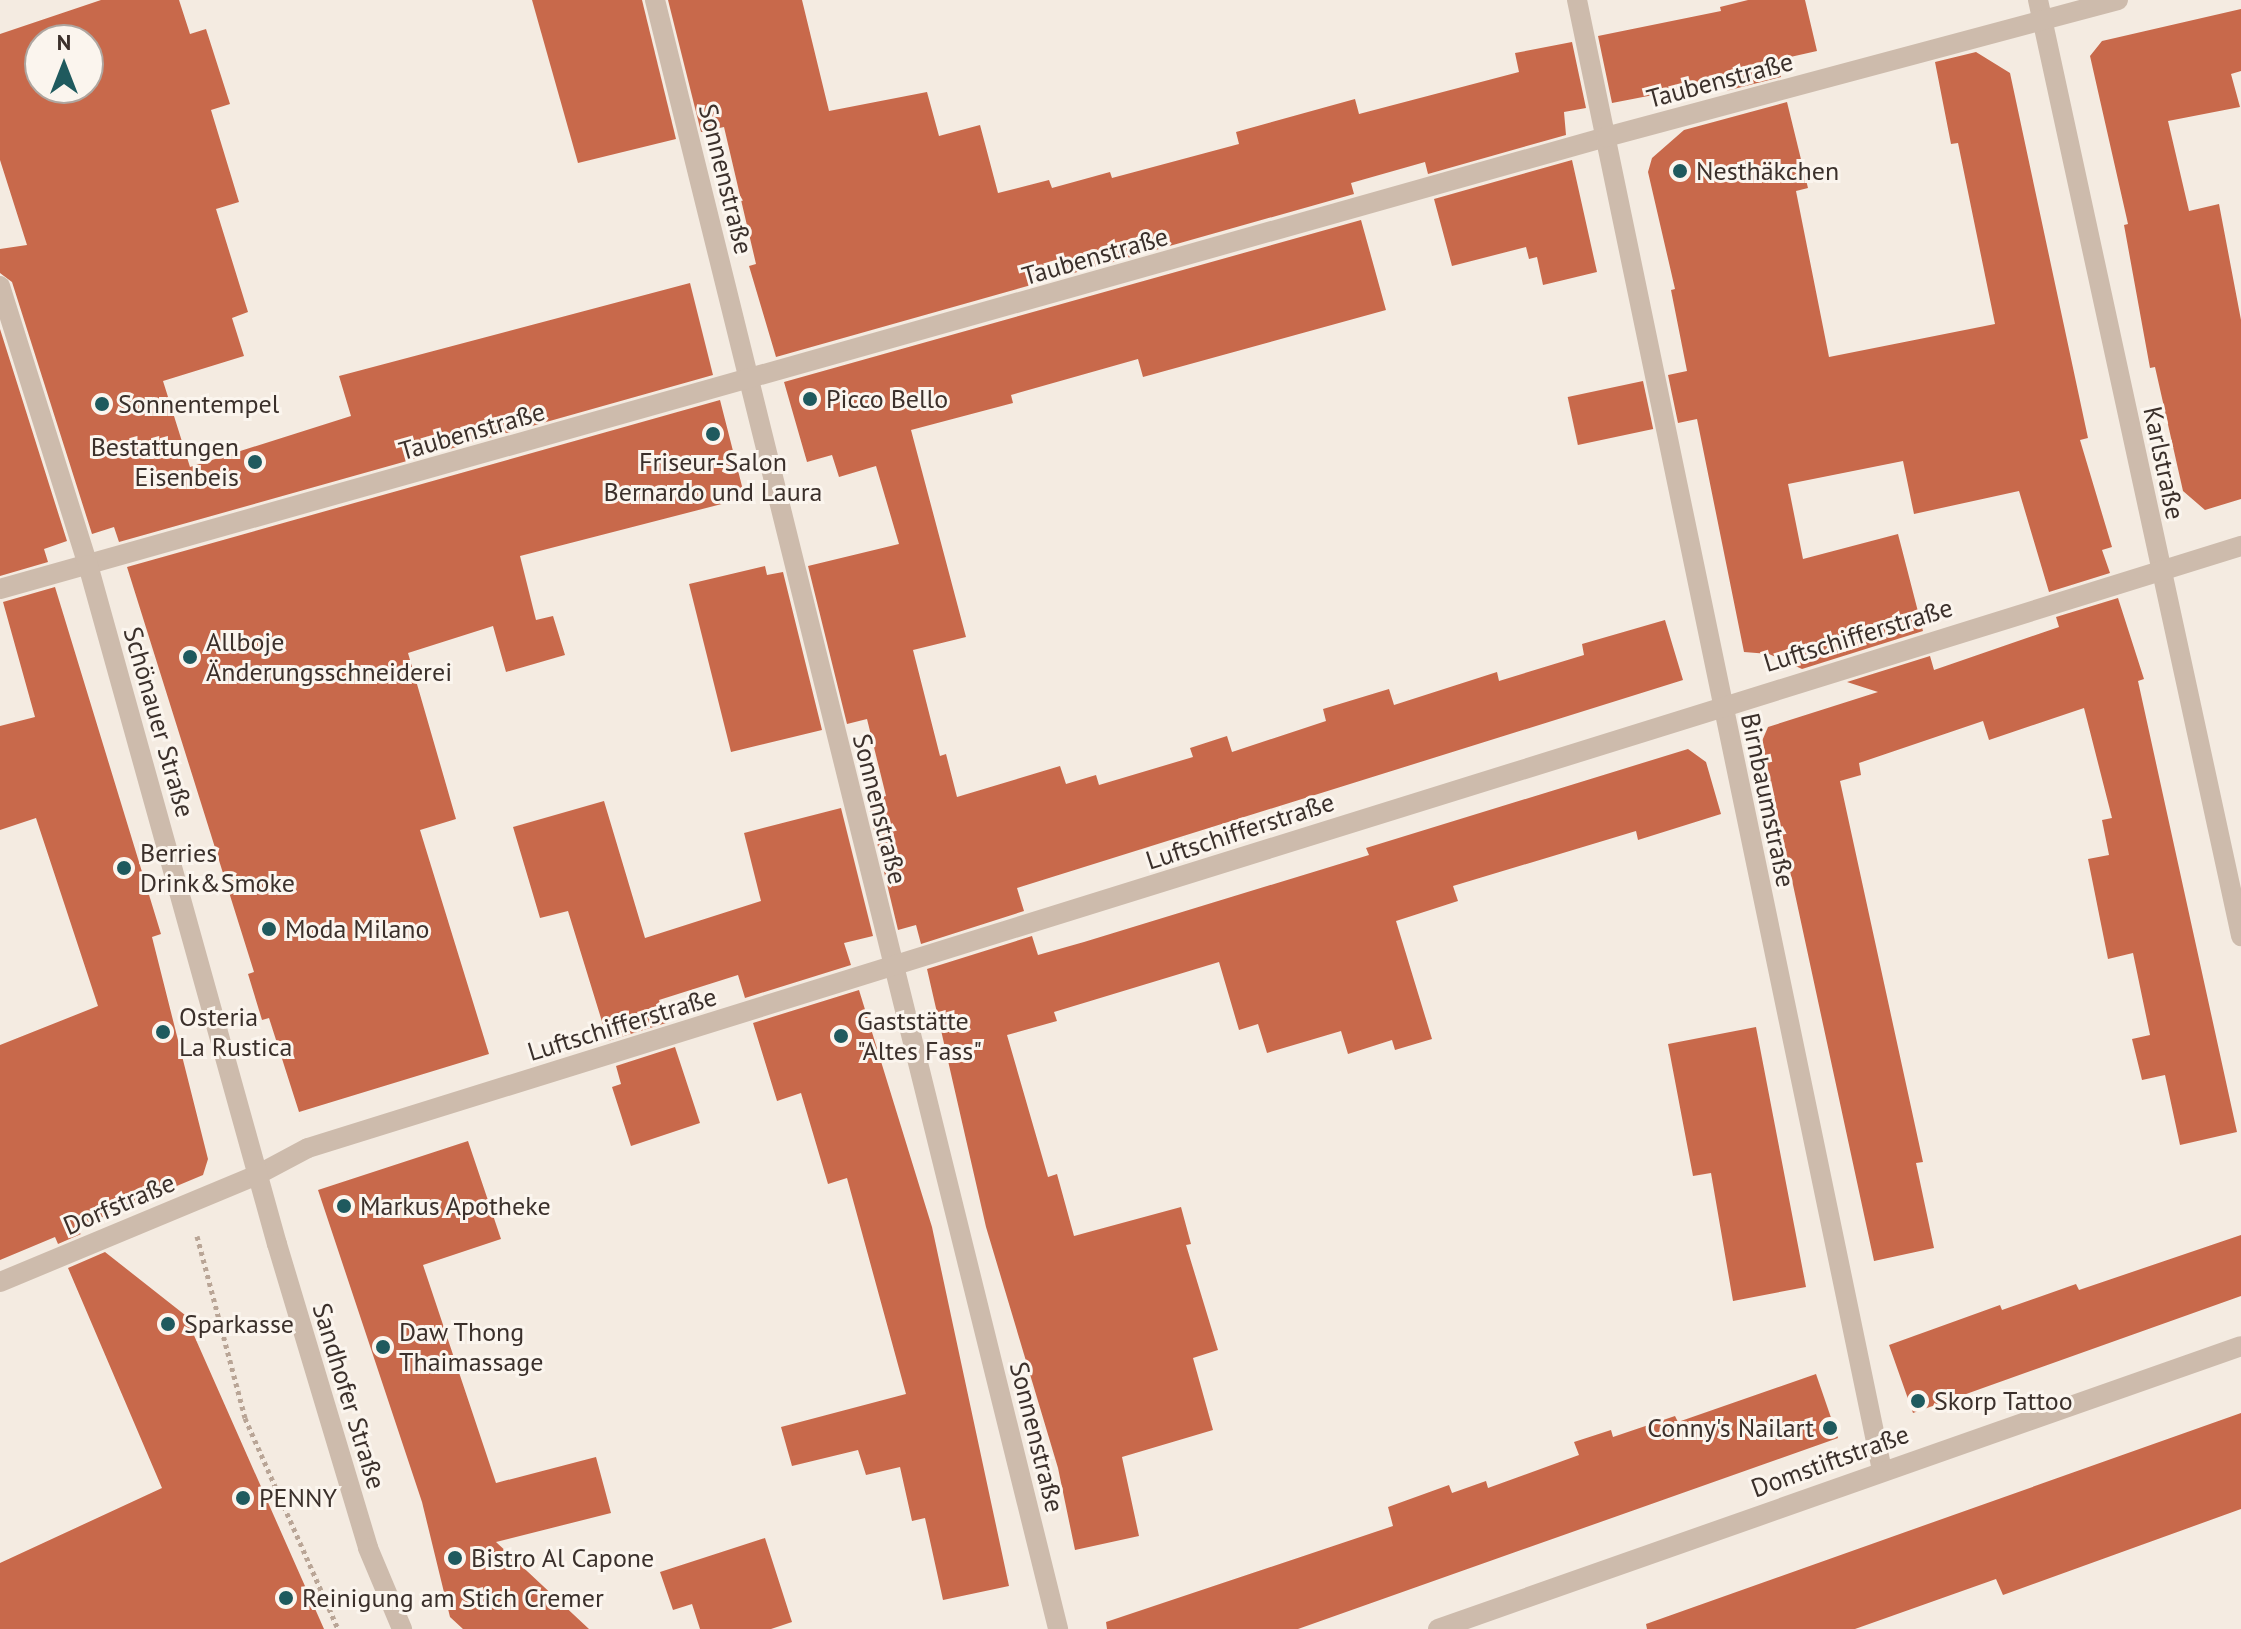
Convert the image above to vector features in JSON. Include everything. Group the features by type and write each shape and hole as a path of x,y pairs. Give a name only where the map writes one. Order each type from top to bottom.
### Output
{"street":[{"name":"Sonnenstraße","path":"655,0 1058,1629"},
{"name":"Birnbaumstraße","path":"1577,0 1882,1470"},
{"name":"Karlstraße","path":"2038,0 2241,936"},
{"name":"Taubenstraße","path":"0,589 749,381 1606,137 2043,23 2118,0"},
{"name":"Schönauer Straße","path":"0,286 88,565 259,1174"},
{"name":"Luftschifferstraße","path":"259,1174 319,1144 893,969 1721,705 2241,546"},
{"name":"Dorfstraße","path":"0,1282 259,1174"},
{"name":"Sandhofer Straße","path":"259,1174 368,1548 402,1629"},
{"name":"Domstiftstraße","path":"1438,1629 2241,1346"}],"path":[{"path":"188,1204 245,1418 338,1629"}],"building":[{"path":"101,0 179,0 190,34 206,29 230,104 211,110 239,202 216,209 248,312 232,318 244,356 163,381 190,467 351,416 339,376 690,283 713,375 119,542 114,527 92,534 12,282 0,273 0,249 27,245 0,160 0,34 24,26 24,104 104,104 104,24 30,24"},
{"path":"532,0 642,0 676,139 578,163"},
{"path":"668,0 802,0 829,111 927,92 939,136 980,125 998,193 1049,180 1052,188 1110,172 1112,178 1239,144 1236,132 1355,99 1359,114 1519,72 1515,53 1572,42 1586,108 1564,112 1566,135 1428,174 1425,162 1351,183 1354,194 776,357 749,266 756,264 724,127 701,132"},
{"path":"1748,0 1805,0 1817,51 1777,60 1781,77 1726,91 1741,78 1612,103 1598,36 1721,11 1720,7"},
{"path":"2241,9 2241,71 2231,74 2240,107 2168,121 2189,211 2219,204 2241,320 2241,499 2205,510 2183,491 2155,367 2150,368 2124,225 2128,224 2090,56 2102,41"},
{"path":"1976,52 2010,73 2088,438 2080,440 2112,547 2102,550 2110,573 2049,592 2019,491 1914,514 1903,461 1788,484 1803,559 1898,534 1923,631 1802,669 1769,654 1744,652 1697,419 1678,423 1668,375 1687,371 1671,290 1675,289 1648,172 1652,158 1684,130 1787,102 1808,188 1796,191 1829,357 1995,324 1958,143 1951,144 1935,62"},
{"path":"1572,160 1597,272 1543,285 1537,257 1529,259 1526,247 1452,266 1434,199"},
{"path":"1361,220 1386,310 1143,377 1138,359 1011,395 1013,403 911,430 966,637 913,650 940,756 946,754 957,797 1060,766 1066,784 1096,775 1099,785 1193,757 1190,748 1227,736 1232,752 1326,721 1323,709 1389,689 1394,705 1497,672 1499,681 1584,655 1582,644 1665,620 1683,680 1017,888 1024,911 921,944 916,925 898,930 867,801 886,796 867,719 847,724 808,566 899,544 876,466 839,477 832,455 807,462 784,382"},
{"path":"0,329 67,541 44,549 48,562 0,576"},
{"path":"1643,381 1653,429 1578,445 1568,397"},
{"path":"720,400 745,498 520,556 536,620 553,616 565,655 506,672 493,626 408,653 456,819 420,830 489,1054 299,1112 269,1018 262,1020 248,974 254,972 127,567"},
{"path":"765,566 767,575 783,572 822,730 731,752 689,584"},
{"path":"55,587 161,934 152,937 208,1159 203,1175 74,1229 81,1234 58,1244 55,1237 0,1260 0,1045 98,1006 36,818 0,830 0,726 35,717 3,602"},
{"path":"2118,598 2144,679 2138,681 2237,1132 2180,1145 2165,1075 2142,1080 2132,1039 2150,1035 2133,953 2108,959 2088,859 2109,855 2102,820 2112,818 2084,708 1989,740 1983,721 1859,763 1861,775 1840,781 1923,1162 1916,1163 1934,1248 1874,1261 1762,741 1768,727 1878,692 1847,682 1930,656 1934,670 2059,627 2056,617"},
{"path":"1688,749 1706,762 1721,814 1638,840 1636,831 1453,886 1458,901 1396,921 1432,1039 1395,1050 1392,1040 1348,1054 1341,1031 1267,1053 1258,1024 1239,1030 1219,962 1054,1012 1057,1021 1007,1035 1048,1177 1057,1174 1074,1236 1181,1207 1191,1244 1186,1245 1218,1350 1193,1358 1213,1430 1122,1457 1139,1536 1075,1550 1058,1468 986,1227 927,969 1032,936 1038,955 1084,942 1369,855 1366,848"},
{"path":"604,801 645,938 761,901 744,833 841,808 873,936 844,943 851,965 745,998 738,975 659,1000 666,1023 608,1041 568,911 540,918 513,827"},
{"path":"859,990 932,1227 1009,1586 943,1600 925,1518 912,1521 900,1467 866,1475 858,1450 792,1466 781,1427 906,1394 847,1178 828,1184 801,1093 777,1101 753,1023"},
{"path":"1756,1027 1806,1287 1733,1301 1711,1173 1693,1176 1668,1044"},
{"path":"675,1047 700,1123 631,1146 612,1087 621,1084 616,1066"},
{"path":"468,1141 501,1239 423,1265 496,1483 596,1457 611,1513 496,1542 589,1629 463,1629 450,1617 422,1502 318,1190"},
{"path":"2241,1235 2241,1296 1913,1413 1889,1345 2000,1305 2002,1310 2076,1284 2079,1290"},
{"path":"105,1252 185,1315 324,1629 0,1629 0,1563 162,1488 68,1268"},
{"path":"1816,1374 1838,1438 1298,1629 1107,1629 1106,1622 1393,1526 1388,1507 1449,1485 1452,1493 1486,1481 1488,1488 1579,1455 1574,1442 1611,1430 1613,1437 1675,1416 1678,1422"},
{"path":"2241,1413 2241,1509 2003,1595 1996,1579 1855,1629 1647,1629 1646,1624"},
{"path":"765,1538 792,1622 771,1629 700,1629 692,1604 673,1610 660,1572"}],"place":[{"name":"Nesthäkchen","path":"1680,171"},
{"name":"Picco Bello","path":"810,399"},
{"name":"Sonnentempel","path":"102,404"},
{"name":"Friseur-Salon Bernardo und Laura","path":"713,434"},
{"name":"Bestattungen Eisenbeis","path":"255,462"},
{"name":"Allboje Änderungsschneiderei","path":"190,657"},
{"name":"Berries Drink&Smoke","path":"124,868"},
{"name":"Moda Milano","path":"269,929"},
{"name":"Osteria La Rustica","path":"163,1032"},
{"name":"Gaststätte \"Altes Fass\"","path":"841,1036"},
{"name":"Markus Apotheke","path":"344,1206"},
{"name":"Sparkasse","path":"168,1324"},
{"name":"Daw Thong Thaimassage","path":"383,1347"},
{"name":"Skorp Tattoo","path":"1918,1401"},
{"name":"Conny's Nailart","path":"1830,1428"},
{"name":"PENNY","path":"243,1498"},
{"name":"Bistro Al Capone","path":"455,1558"},
{"name":"Reinigung am Stich Cremer","path":"286,1598"}]}
